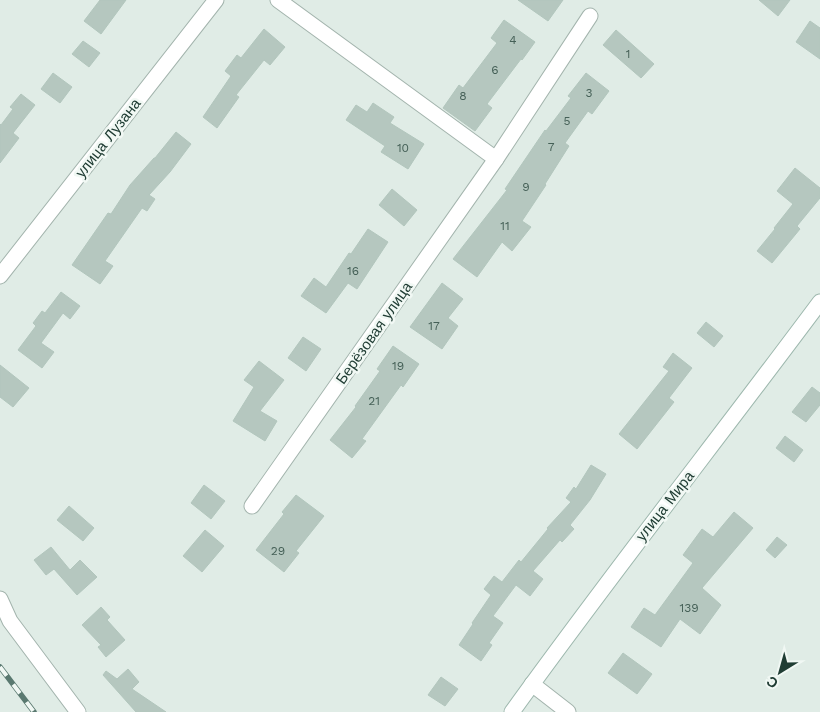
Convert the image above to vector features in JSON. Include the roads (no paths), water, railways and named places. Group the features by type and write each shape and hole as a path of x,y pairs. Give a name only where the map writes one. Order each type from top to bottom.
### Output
{"street":[{"name":"улица Лузана","path":"0,276 216,0"},
{"path":"278,0 496,159"},
{"name":"Берёзовая улица","path":"252,506 496,159 590,16"},
{"name":"улица Мира","path":"512,712 631,550 748,399 820,302"},
{"path":"0,598 10,621 78,712"},
{"path":"532,684 568,712"}],"railway":[{"path":"0,667 34,712"}]}
